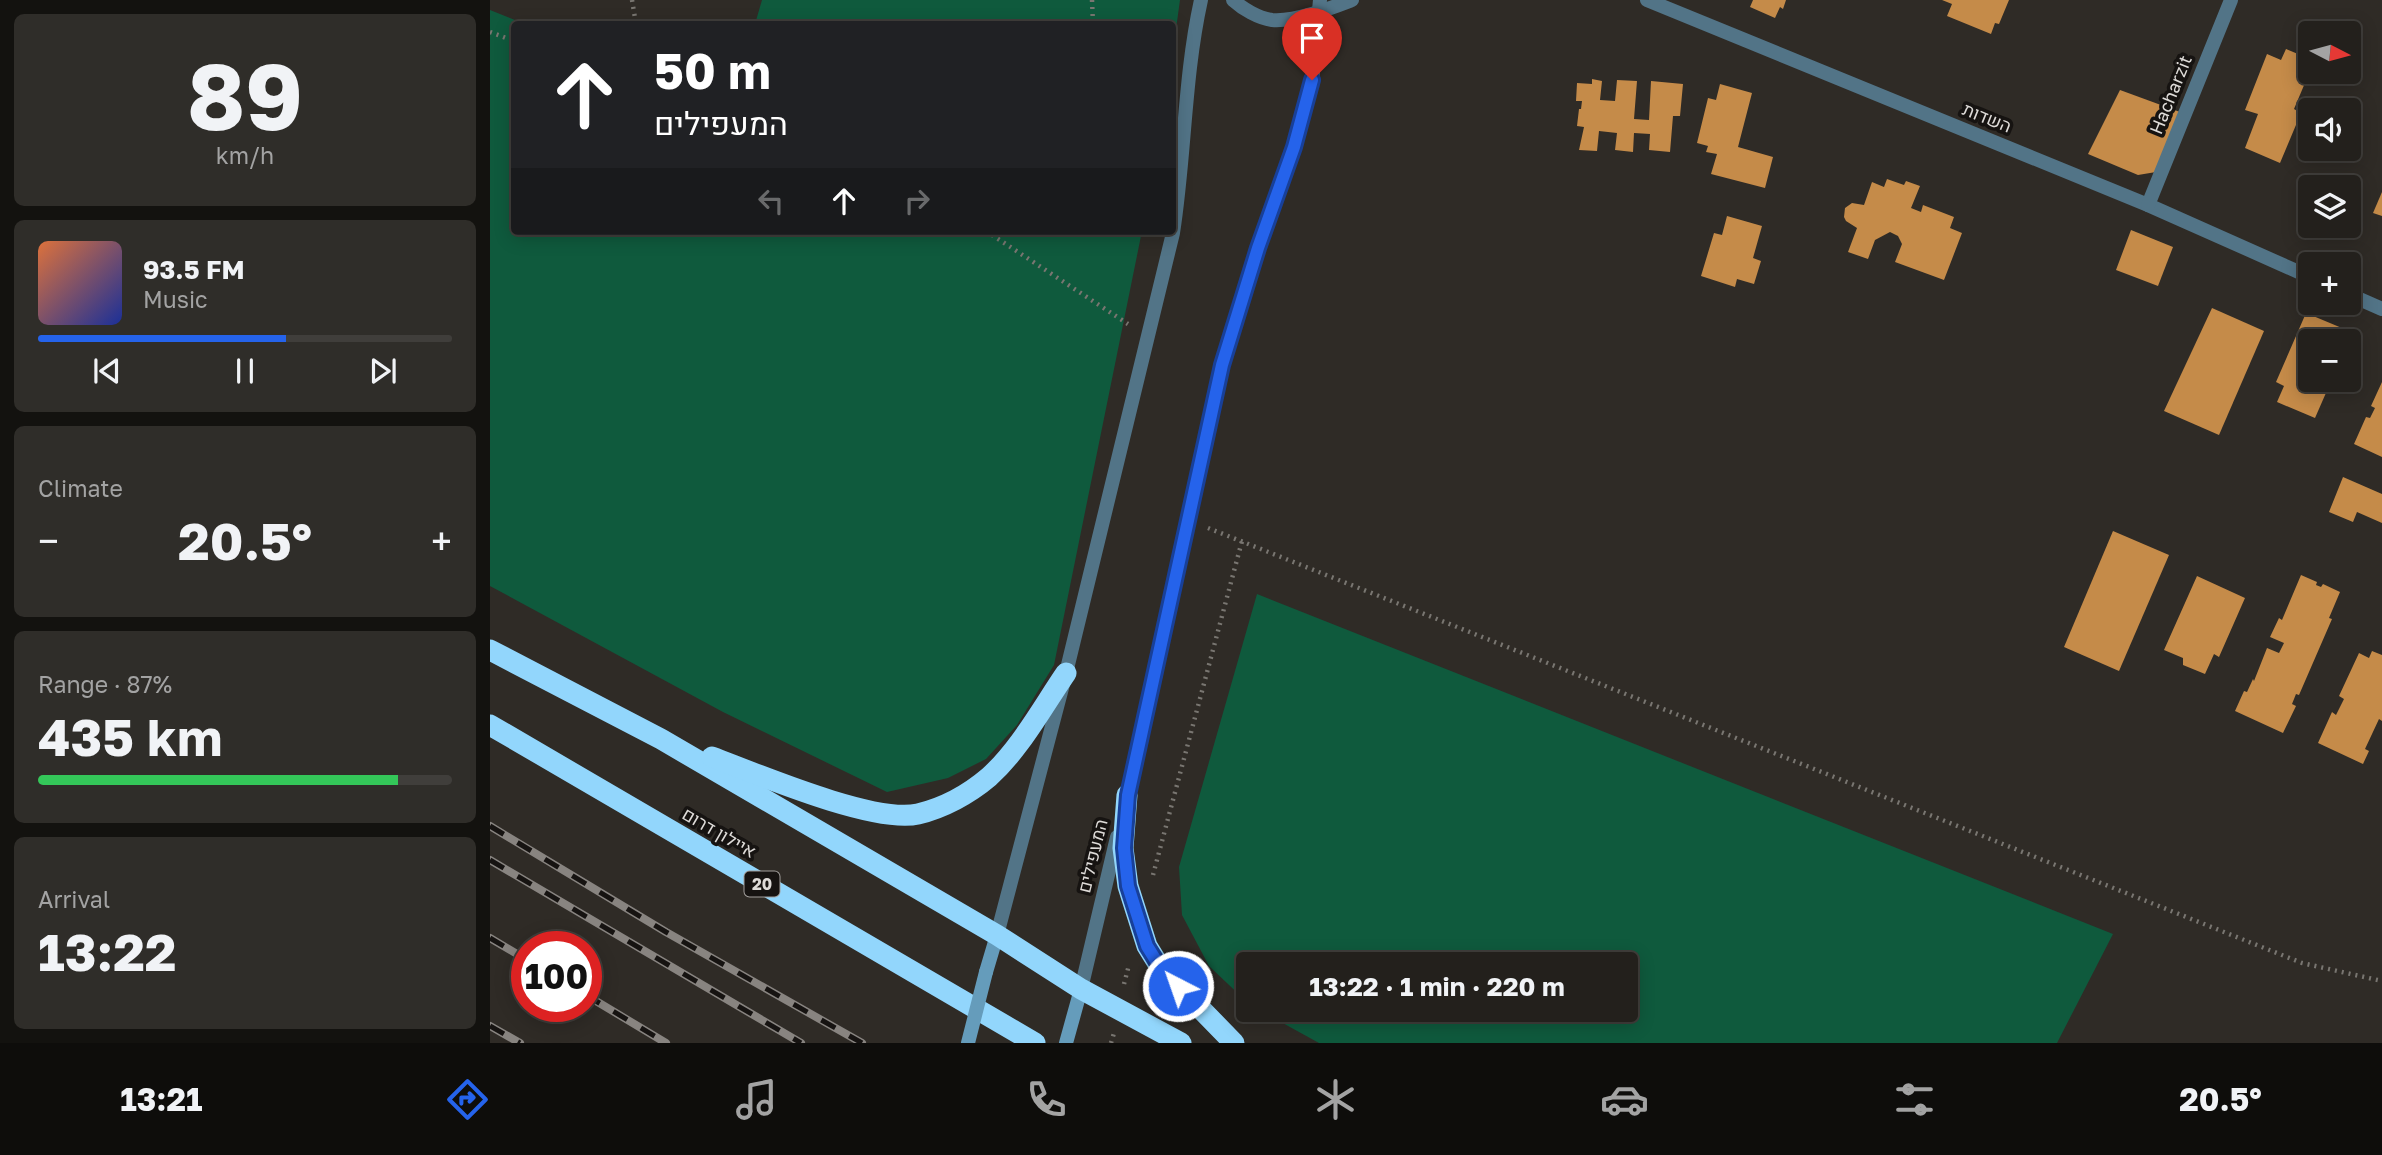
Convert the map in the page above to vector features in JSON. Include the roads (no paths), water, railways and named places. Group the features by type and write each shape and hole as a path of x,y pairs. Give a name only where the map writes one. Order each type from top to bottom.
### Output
{"highway":[{"path":"490,649 661,739 997,935 1081,989 1181,1043"},
{"path":"661,739 832,800 890,814 916,814 964,795 989,776 1016,746 1066,673"},
{"name":"איילון דרום","path":"490,724 1035,1043"},
{"path":"1128,795 1124,848 1128,886 1147,946 1160,967 1234,1043"}],"main road":[{"path":"968,1043 997,935"},
{"path":"1066,1043 1081,989"}],"street":[{"path":"1176,216 1191,56 1201,0"},
{"path":"1233,0 1243,8 1273,20 1352,0"},
{"name":"השדות","path":"1647,0 2148,205 2298,272"},
{"name":"Hacharzit","path":"2148,205 2231,0"},
{"name":"המעפילים","path":"1081,989 1128,795 1222,365 1306,104 1312,80 1320,6"},
{"path":"997,935 1066,673 1172,235"},
{"path":"2361,300 2382,309"}],"railway":[{"path":"490,826 666,932 862,1043"},
{"path":"490,860 801,1043"},
{"path":"490,938 511,950"},
{"path":"602,1005 666,1043"},
{"path":"490,1026 520,1043"}]}
